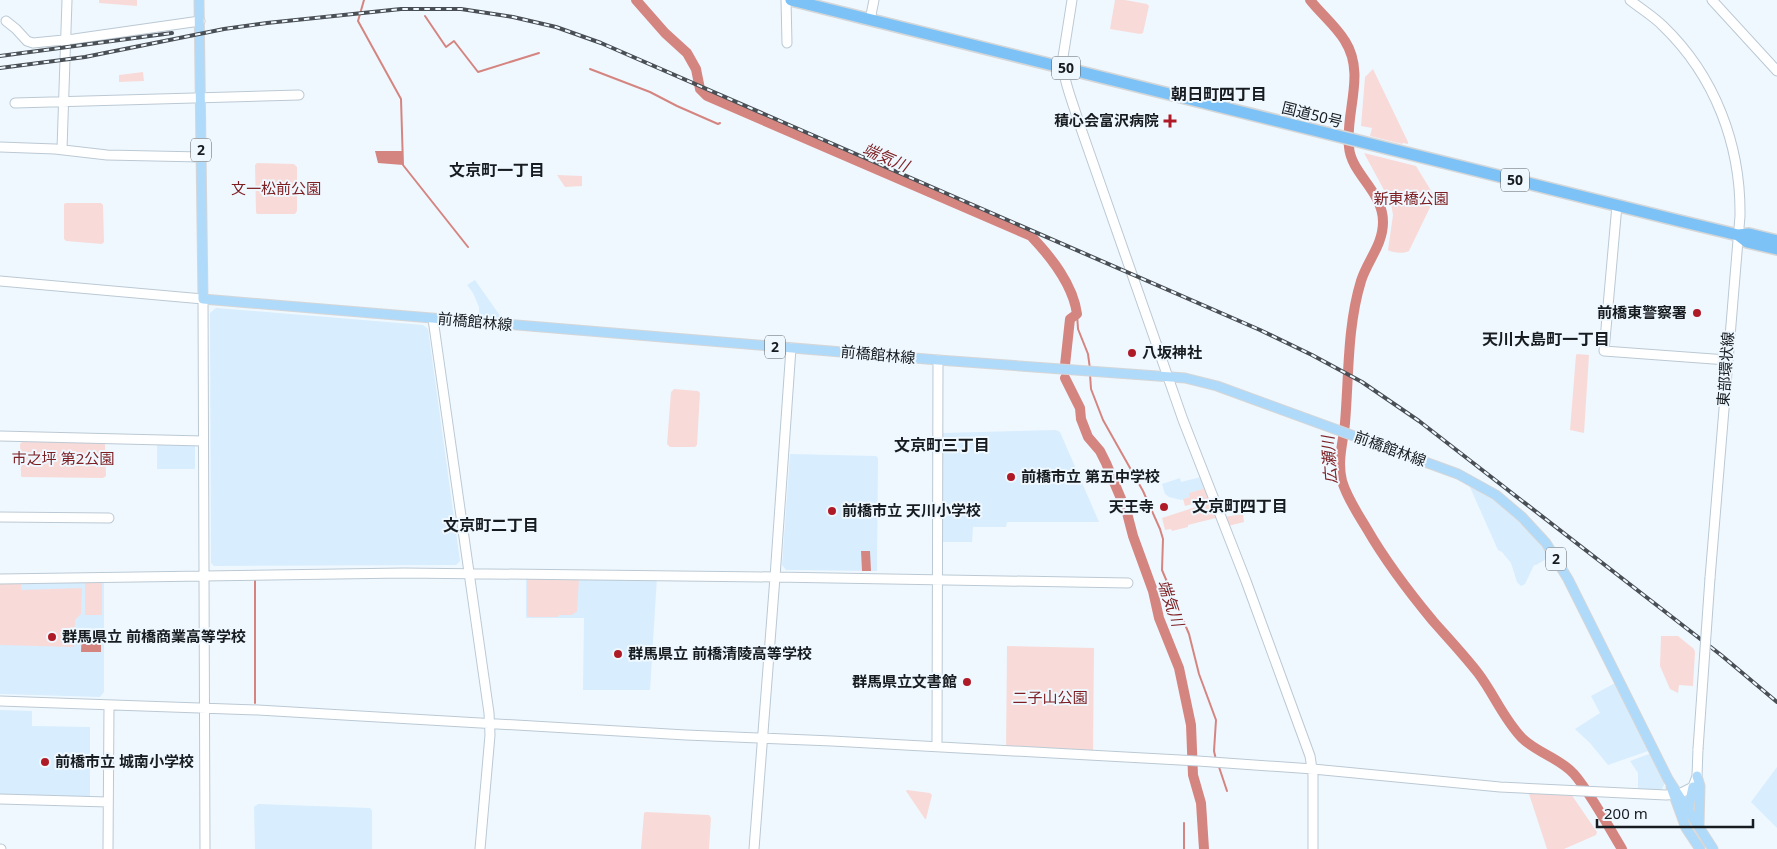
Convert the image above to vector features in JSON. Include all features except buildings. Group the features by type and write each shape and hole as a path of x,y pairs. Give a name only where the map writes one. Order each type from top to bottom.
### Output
{"highway":[{"name":"国道50号","path":"791,0 1738,235 1749,234 1777,241"},
{"name":"国道50号","path":"1738,235 1747,242 1777,249"}],"main road":[{"name":"2","path":"200,0 202,299"},
{"name":"前橋館林線","path":"202,299 938,360 1168,376 1207,382 1348,433 1466,478 1496,495 1532,527 1546,543 1568,579 1669,780 1686,828 1701,849"},
{"path":"1697,776 1700,786 1698,819 1700,827"},
{"path":"1693,787 1688,809 1689,826 1701,849"},
{"name":"前橋館林線","path":"1673,795 1688,809 1713,849"}],"street":[{"path":"62,149 66,0"},
{"path":"786,0 787,43"},
{"path":"870,20 874,0"},
{"path":"1072,0 1062,67 1078,120 1168,376 1290,700 1313,769 1314,849"},
{"name":"東部環状線","path":"1630,0 1656,19 1681,45 1700,69 1722,112 1732,145 1739,182 1738,235 1710,578 1697,776 1693,787"},
{"path":"1712,0 1777,71"},
{"path":"6,21 31,43 200,21"},
{"path":"15,103 299,95"},
{"path":"0,147 62,149 108,155 201,158"},
{"path":"1616,205 1604,351 1727,360"},
{"path":"0,281 202,299 205,849"},
{"path":"433,319 490,724 480,849"},
{"path":"754,849 792,348"},
{"path":"937,746 938,360"},
{"path":"0,436 203,441"},
{"path":"0,517 109,518"},
{"path":"0,578 469,574 1128,583"},
{"path":"0,701 258,710 763,739 937,746 1223,762 1500,787 1593,792 1673,795 1693,787"},
{"path":"108,849 109,706"},
{"path":"0,799 108,802"}],"shaded area":[{"path":"375,151 402,151 403,165 378,163"},
{"path":"475,280 503,320 479,318 479,307 467,285"},
{"path":"216,308 423,325 428,329 460,561 456,565 214,566 211,563 210,313"},
{"name":"前橋市立 第五中学校","path":"1056,430 1060,432 1099,522 1007,522 1006,527 973,527 972,542 942,542 942,433"},
{"path":"160,443 195,444 195,469 157,469 157,445"},
{"name":"前橋市立 天川小学校","path":"790,454 876,456 878,458 877,571 786,570 782,565"},
{"path":"1201,477 1206,488 1190,493 1190,497 1181,500 1165,494 1162,484 1180,478 1181,482"},
{"path":"1469,485 1511,513 1550,557 1534,565 1525,584 1521,586 1517,582 1511,563 1498,550"},
{"path":"861,551 870,551 871,571 862,571"},
{"name":"群馬県立 前橋清陵高等学校","path":"526,574 657,577 650,690 583,690 584,618 526,618"},
{"name":"群馬県立 前橋商業高等学校","path":"102,581 104,583 104,692 100,697 0,694 0,582"},
{"path":"82,629 101,629 101,652 81,652"},
{"path":"1615,683 1648,747 1648,751 1608,765 1590,743 1575,729 1600,713 1591,696"},
{"name":"前橋市立 城南小学校","path":"0,710 32,711 32,726 90,727 90,800 0,796"},
{"path":"1649,754 1652,755 1666,781 1661,791 1638,789 1638,773 1630,761"},
{"path":"1777,767 1777,828 1751,802"},
{"path":"258,804 370,808 372,811 372,849 255,849 254,807"}],"green space":[{"path":"99,0 137,0 137,6 99,3"},
{"path":"1115,0 1125,0 1149,6 1143,33 1110,29"},
{"path":"1373,69 1408,144 1370,136 1372,128 1361,126 1365,77"},
{"path":"143,72 144,81 119,82 119,75"},
{"name":"新東橋公園","path":"1364,153 1416,166 1435,197 1409,251 1398,253 1388,250 1393,215 1391,203"},
{"name":"文一松前公園","path":"257,163 294,164 297,167 297,211 295,214 257,214 255,165"},
{"path":"557,175 582,176 582,186 565,187"},
{"path":"101,203 103,205 104,242 102,244 66,241 64,239 64,204"},
{"path":"1577,354 1589,355 1584,433 1570,430"},
{"path":"674,389 698,391 700,393 697,445 695,447 670,447 667,444 671,392"},
{"name":"市之坪 第2公園","path":"23,441 103,442 105,444 106,476 103,478 22,477 20,444"},
{"path":"1206,488 1210,499 1185,506 1183,499 1190,497 1189,493"},
{"path":"1211,502 1216,518 1172,531 1171,529 1165,530 1162,518"},
{"path":"1243,514 1244,522 1228,526 1224,517"},
{"path":"527,579 579,579 577,611 572,615 559,615 558,617 529,617 527,615"},
{"path":"21,582 21,590 82,588 81,614 75,620 74,647 0,645 0,583"},
{"path":"85,582 102,582 102,615 85,615"},
{"path":"1661,636 1678,636 1695,652 1693,686 1679,685 1678,693 1670,689 1660,666"},
{"name":"二子山公園","path":"1007,646 1094,648 1093,755 1006,751"},
{"path":"906,791 930,793 932,795 926,819"},
{"path":"1532,792 1571,794 1597,832 1596,835 1564,849 1547,849 1529,794"},
{"path":"644,813 709,815 711,818 709,849 641,849"}],"waterway":[{"path":"364,0 358,21 401,99 403,165 468,247"},
{"name":"端気川","path":"636,0 665,33 687,53 696,69 700,89 707,96 1031,236 1060,272 1075,303 1077,314 1070,319 1065,365"},
{"name":"広瀬川","path":"1310,0 1333,25 1345,41 1351,54 1354,80 1349,147 1355,166 1378,201 1382,211 1383,222 1378,246 1361,281 1353,316 1345,423 1340,459 1344,487 1356,512 1390,565 1424,610 1478,673 1515,730 1534,748 1562,764 1574,774 1593,800 1622,849"},
{"path":"425,16 446,47 454,41 478,72 539,53"},
{"path":"590,69 650,92 677,106 718,124 720,123"},
{"path":"1077,314 1078,329 1088,354 1090,369"},
{"path":"1090,374 1091,389 1103,420 1143,491 1160,529 1163,539 1162,570 1189,634 1199,674 1216,720 1214,751 1216,760"},
{"name":"端気川","path":"1065,378 1080,408 1081,419 1088,437 1100,451 1127,513 1133,536 1153,591 1159,618 1179,668 1191,725 1193,775 1201,803 1204,849"},
{"path":"255,579 255,703"},
{"path":"1218,764 1227,791"},
{"path":"1184,823 1184,849"}],"railway":[{"path":"0,68 85,57 224,29 401,9 461,9 513,17 556,27 601,43 1260,330 1362,382 1419,421 1721,655 1777,702"},
{"path":"0,56 172,33"}],"place":[{"name":"積心会富沢病院","path":"1170,121"},
{"name":"前橋東警察署","path":"1697,313"},
{"name":"八坂神社","path":"1132,353"},
{"name":"前橋市立 第五中学校","path":"1011,477"},
{"name":"天王寺","path":"1164,507"},
{"name":"前橋市立 天川小学校","path":"832,511"},
{"name":"群馬県立 前橋商業高等学校","path":"52,637"},
{"name":"群馬県立 前橋清陵高等学校","path":"618,654"},
{"name":"群馬県立文書館","path":"967,682"},
{"name":"前橋市立 城南小学校","path":"45,762"}],"district":[{"name":"朝日町四丁目","path":"1219,94"},
{"name":"文京町一丁目","path":"497,170"},
{"name":"天川大島町一丁目","path":"1546,339"},
{"name":"文京町三丁目","path":"942,445"},
{"name":"文京町四丁目","path":"1240,506"},
{"name":"文京町二丁目","path":"491,525"}]}
